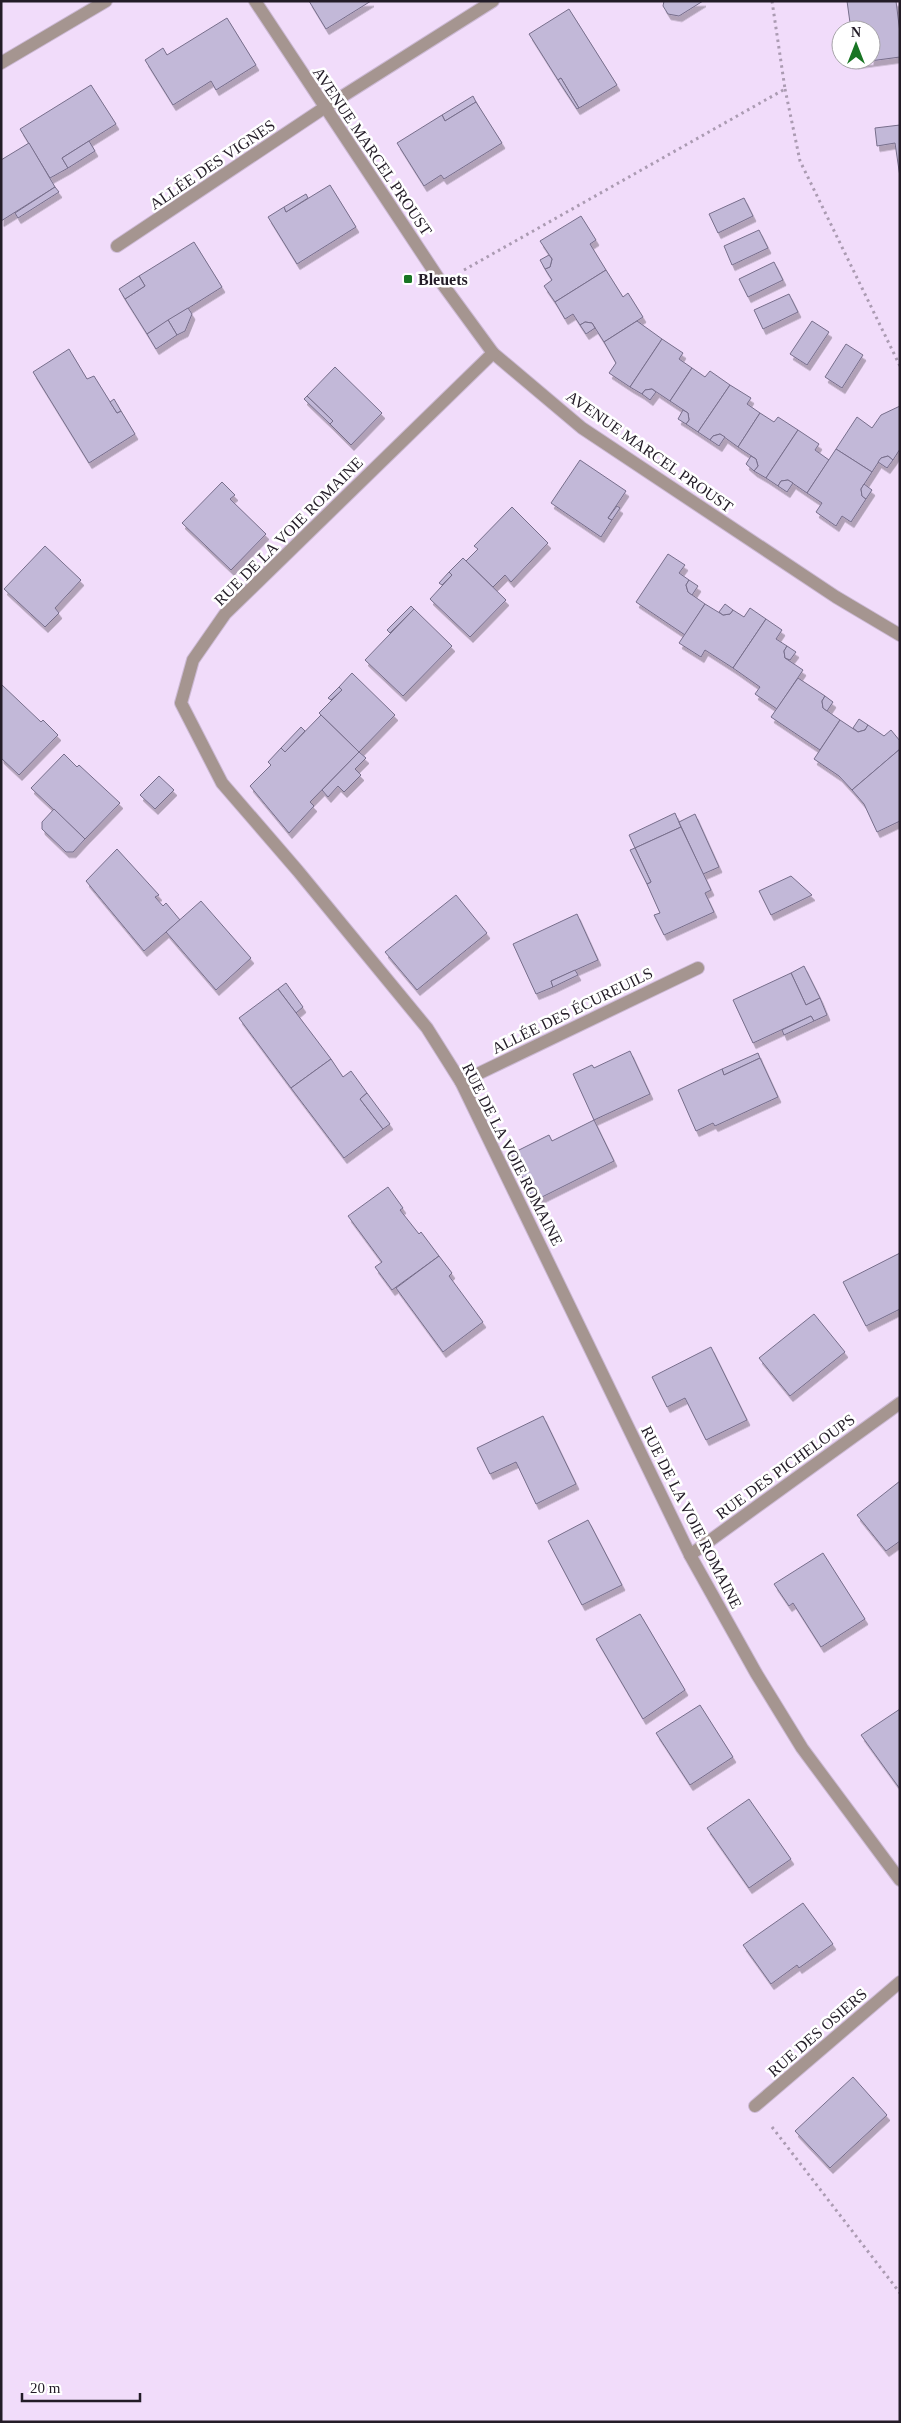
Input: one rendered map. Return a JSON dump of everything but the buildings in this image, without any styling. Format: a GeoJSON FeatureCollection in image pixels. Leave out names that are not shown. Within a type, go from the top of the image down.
{"type":"FeatureCollection","features":[{"type":"Feature","properties":{"kind":"street"},"geometry":{"type":"LineString","coordinates":[[1,63],[90,6],[106,1]]}},
{"type":"Feature","properties":{"kind":"street","name":"AVENUE MARCEL PROUST"},"geometry":{"type":"LineString","coordinates":[[255,1],[324,108],[441,282],[493,353],[582,428],[836,597],[900,636]]}},
{"type":"Feature","properties":{"kind":"street","name":"ALLÉE DES VIGNES"},"geometry":{"type":"LineString","coordinates":[[117,246],[324,108],[493,1]]}},
{"type":"Feature","properties":{"kind":"street","name":"RUE DE LA VOIE ROMAINE"},"geometry":{"type":"LineString","coordinates":[[493,353],[226,614],[193,660],[181,703],[222,783],[298,871],[427,1028],[460,1082],[690,1555],[756,1673],[802,1748],[900,1880]]}},
{"type":"Feature","properties":{"kind":"street","name":"ALLÉE DES ÉCUREUILS"},"geometry":{"type":"LineString","coordinates":[[460,1082],[698,968]]}},
{"type":"Feature","properties":{"kind":"street","name":"RUE DES PICHELOUPS"},"geometry":{"type":"LineString","coordinates":[[690,1555],[900,1403]]}},
{"type":"Feature","properties":{"kind":"street","name":"RUE DES OSIERS"},"geometry":{"type":"LineString","coordinates":[[755,2106],[900,1982]]}},
{"type":"Feature","properties":{"kind":"path"},"geometry":{"type":"LineString","coordinates":[[772,1],[785,89],[800,161],[900,366]]}},
{"type":"Feature","properties":{"kind":"path"},"geometry":{"type":"LineString","coordinates":[[441,282],[785,89]]}},
{"type":"Feature","properties":{"kind":"path"},"geometry":{"type":"LineString","coordinates":[[755,2106],[900,2293]]}},
{"type":"Feature","properties":{"kind":"place","name":"Bleuets"},"geometry":{"type":"Point","coordinates":[408,279]}}]}
